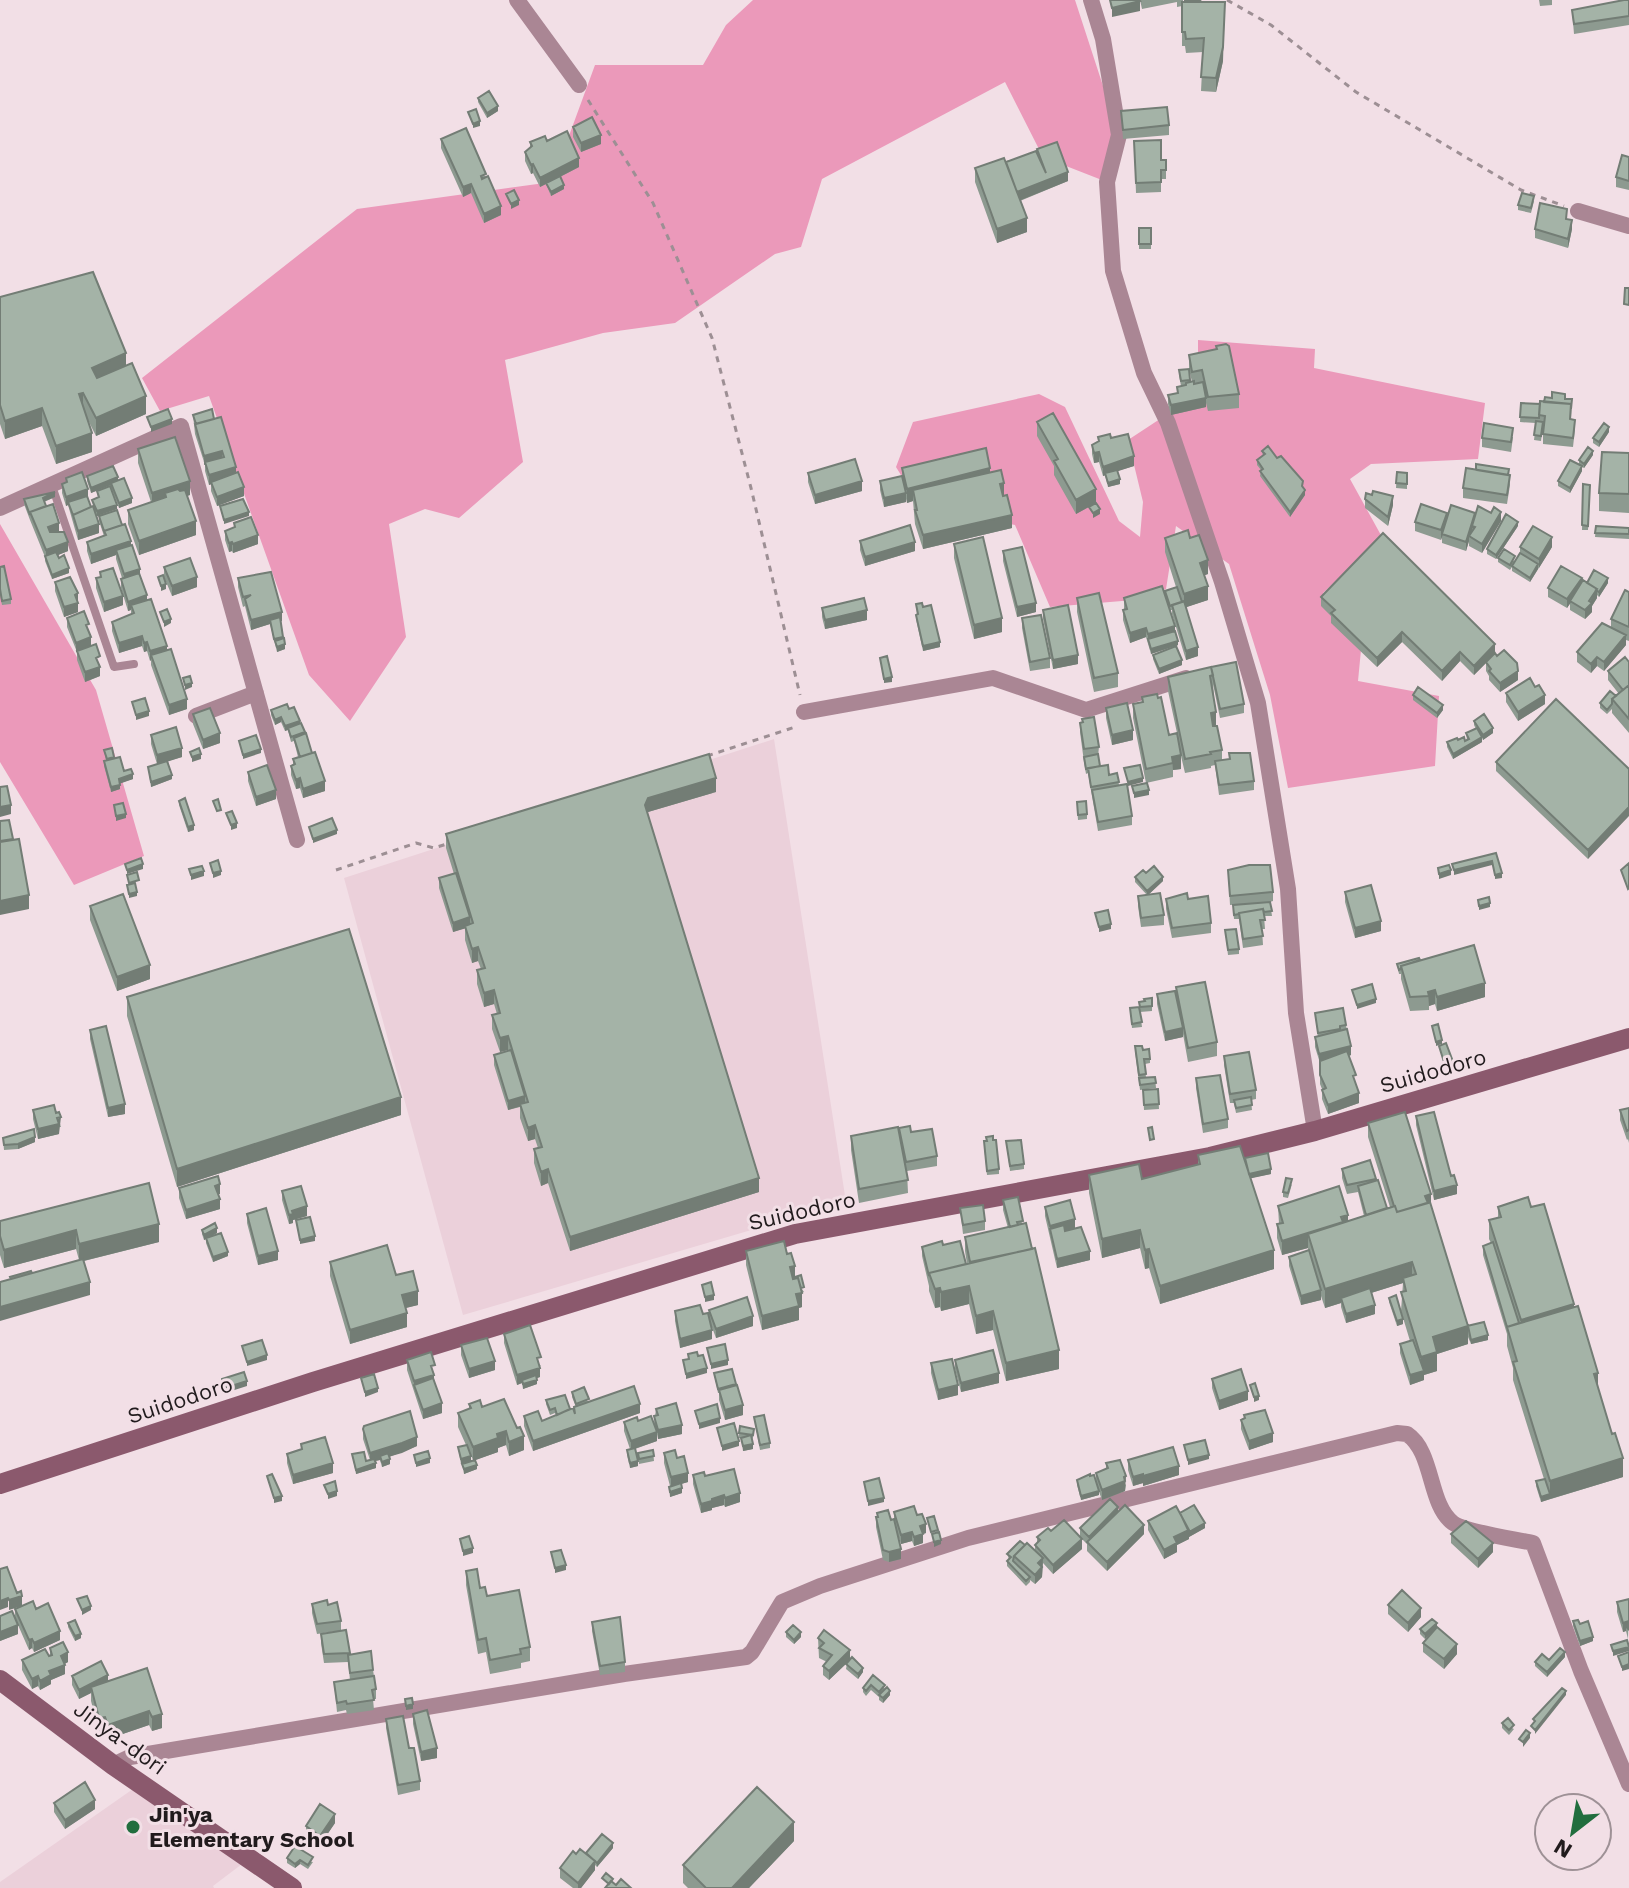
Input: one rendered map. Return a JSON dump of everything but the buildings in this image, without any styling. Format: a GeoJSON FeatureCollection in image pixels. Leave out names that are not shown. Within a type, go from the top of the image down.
{"type":"FeatureCollection","features":[{"type":"Feature","properties":{"kind":"street"},"geometry":{"type":"LineString","coordinates":[[517,0],[579,85]]}},
{"type":"Feature","properties":{"kind":"street"},"geometry":{"type":"LineString","coordinates":[[1091,0],[1103,39],[1119,135],[1107,182],[1113,271],[1144,373],[1168,423],[1237,662],[1258,703],[1288,889],[1296,1013],[1315,1131]]}},
{"type":"Feature","properties":{"kind":"street"},"geometry":{"type":"LineString","coordinates":[[1578,211],[1629,226]]}},
{"type":"Feature","properties":{"kind":"street"},"geometry":{"type":"LineString","coordinates":[[0,508],[181,426],[297,840]]}},
{"type":"Feature","properties":{"kind":"street"},"geometry":{"type":"LineString","coordinates":[[804,712],[993,678],[1086,710],[1201,673]]}},
{"type":"Feature","properties":{"kind":"street"},"geometry":{"type":"LineString","coordinates":[[196,716],[256,693]]}},
{"type":"Feature","properties":{"kind":"street","name":"Suidodoro"},"geometry":{"type":"LineString","coordinates":[[0,1484],[328,1377],[795,1234],[1210,1157],[1315,1131],[1629,1038]]}},
{"type":"Feature","properties":{"kind":"street"},"geometry":{"type":"LineString","coordinates":[[113,1765],[145,1754],[594,1679],[746,1657],[782,1602],[820,1586],[968,1538],[1397,1433],[1407,1434],[1418,1445],[1445,1515],[1455,1525],[1533,1543],[1629,1784]]}},
{"type":"Feature","properties":{"kind":"street","name":"Jinya-dori"},"geometry":{"type":"LineString","coordinates":[[0,1680],[113,1765],[292,1888]]}},
{"type":"Feature","properties":{"kind":"lane"},"geometry":{"type":"LineString","coordinates":[[51,483],[114,667],[134,664]]}},
{"type":"Feature","properties":{"kind":"path"},"geometry":{"type":"LineString","coordinates":[[1227,0],[1271,25],[1356,92],[1521,190],[1578,211]]}},
{"type":"Feature","properties":{"kind":"path"},"geometry":{"type":"LineString","coordinates":[[579,85],[653,203],[712,338],[804,712],[794,728],[706,757]]}},
{"type":"Feature","properties":{"kind":"path"},"geometry":{"type":"LineString","coordinates":[[336,870],[416,843],[434,848],[462,838]]}},
{"type":"Feature","properties":{"kind":"shaded area"},"geometry":{"type":"Polygon","coordinates":[[[753,0],[1075,0],[1119,135],[1107,182],[1043,157],[1005,82],[822,179],[801,247],[775,254],[675,323],[603,333],[505,360],[523,462],[459,518],[425,509],[389,524],[406,637],[350,721],[309,675],[209,396],[160,411],[142,378],[357,209],[552,182],[595,65],[703,65],[726,25],[753,0]]]}},
{"type":"Feature","properties":{"kind":"shaded area"},"geometry":{"type":"Polygon","coordinates":[[[1198,340],[1315,349],[1314,368],[1485,403],[1478,459],[1371,464],[1350,479],[1382,537],[1323,593],[1361,650],[1358,681],[1439,696],[1435,766],[1288,788],[1270,695],[1229,564],[1176,526],[1166,589],[1134,600],[1050,607],[1015,525],[920,506],[896,467],[913,422],[1039,394],[1065,407],[1119,521],[1140,537],[1143,502],[1128,440],[1198,394],[1198,340]]]}},
{"type":"Feature","properties":{"kind":"shaded area"},"geometry":{"type":"Polygon","coordinates":[[[0,524],[96,690],[144,856],[74,885],[0,762],[0,524]]]}},
{"type":"Feature","properties":{"kind":"shaded area"},"geometry":{"type":"Polygon","coordinates":[[[774,739],[846,1202],[463,1315],[344,878],[774,739]]]}},
{"type":"Feature","properties":{"kind":"shaded area","name":"Jin'ya Elementary School"},"geometry":{"type":"Polygon","coordinates":[[[133,1789],[242,1864],[214,1888],[0,1888],[0,1882],[133,1789]]]}},
{"type":"Feature","properties":{"kind":"place","name":"Jin'ya Elementary School"},"geometry":{"type":"Point","coordinates":[133,1827]}}]}
